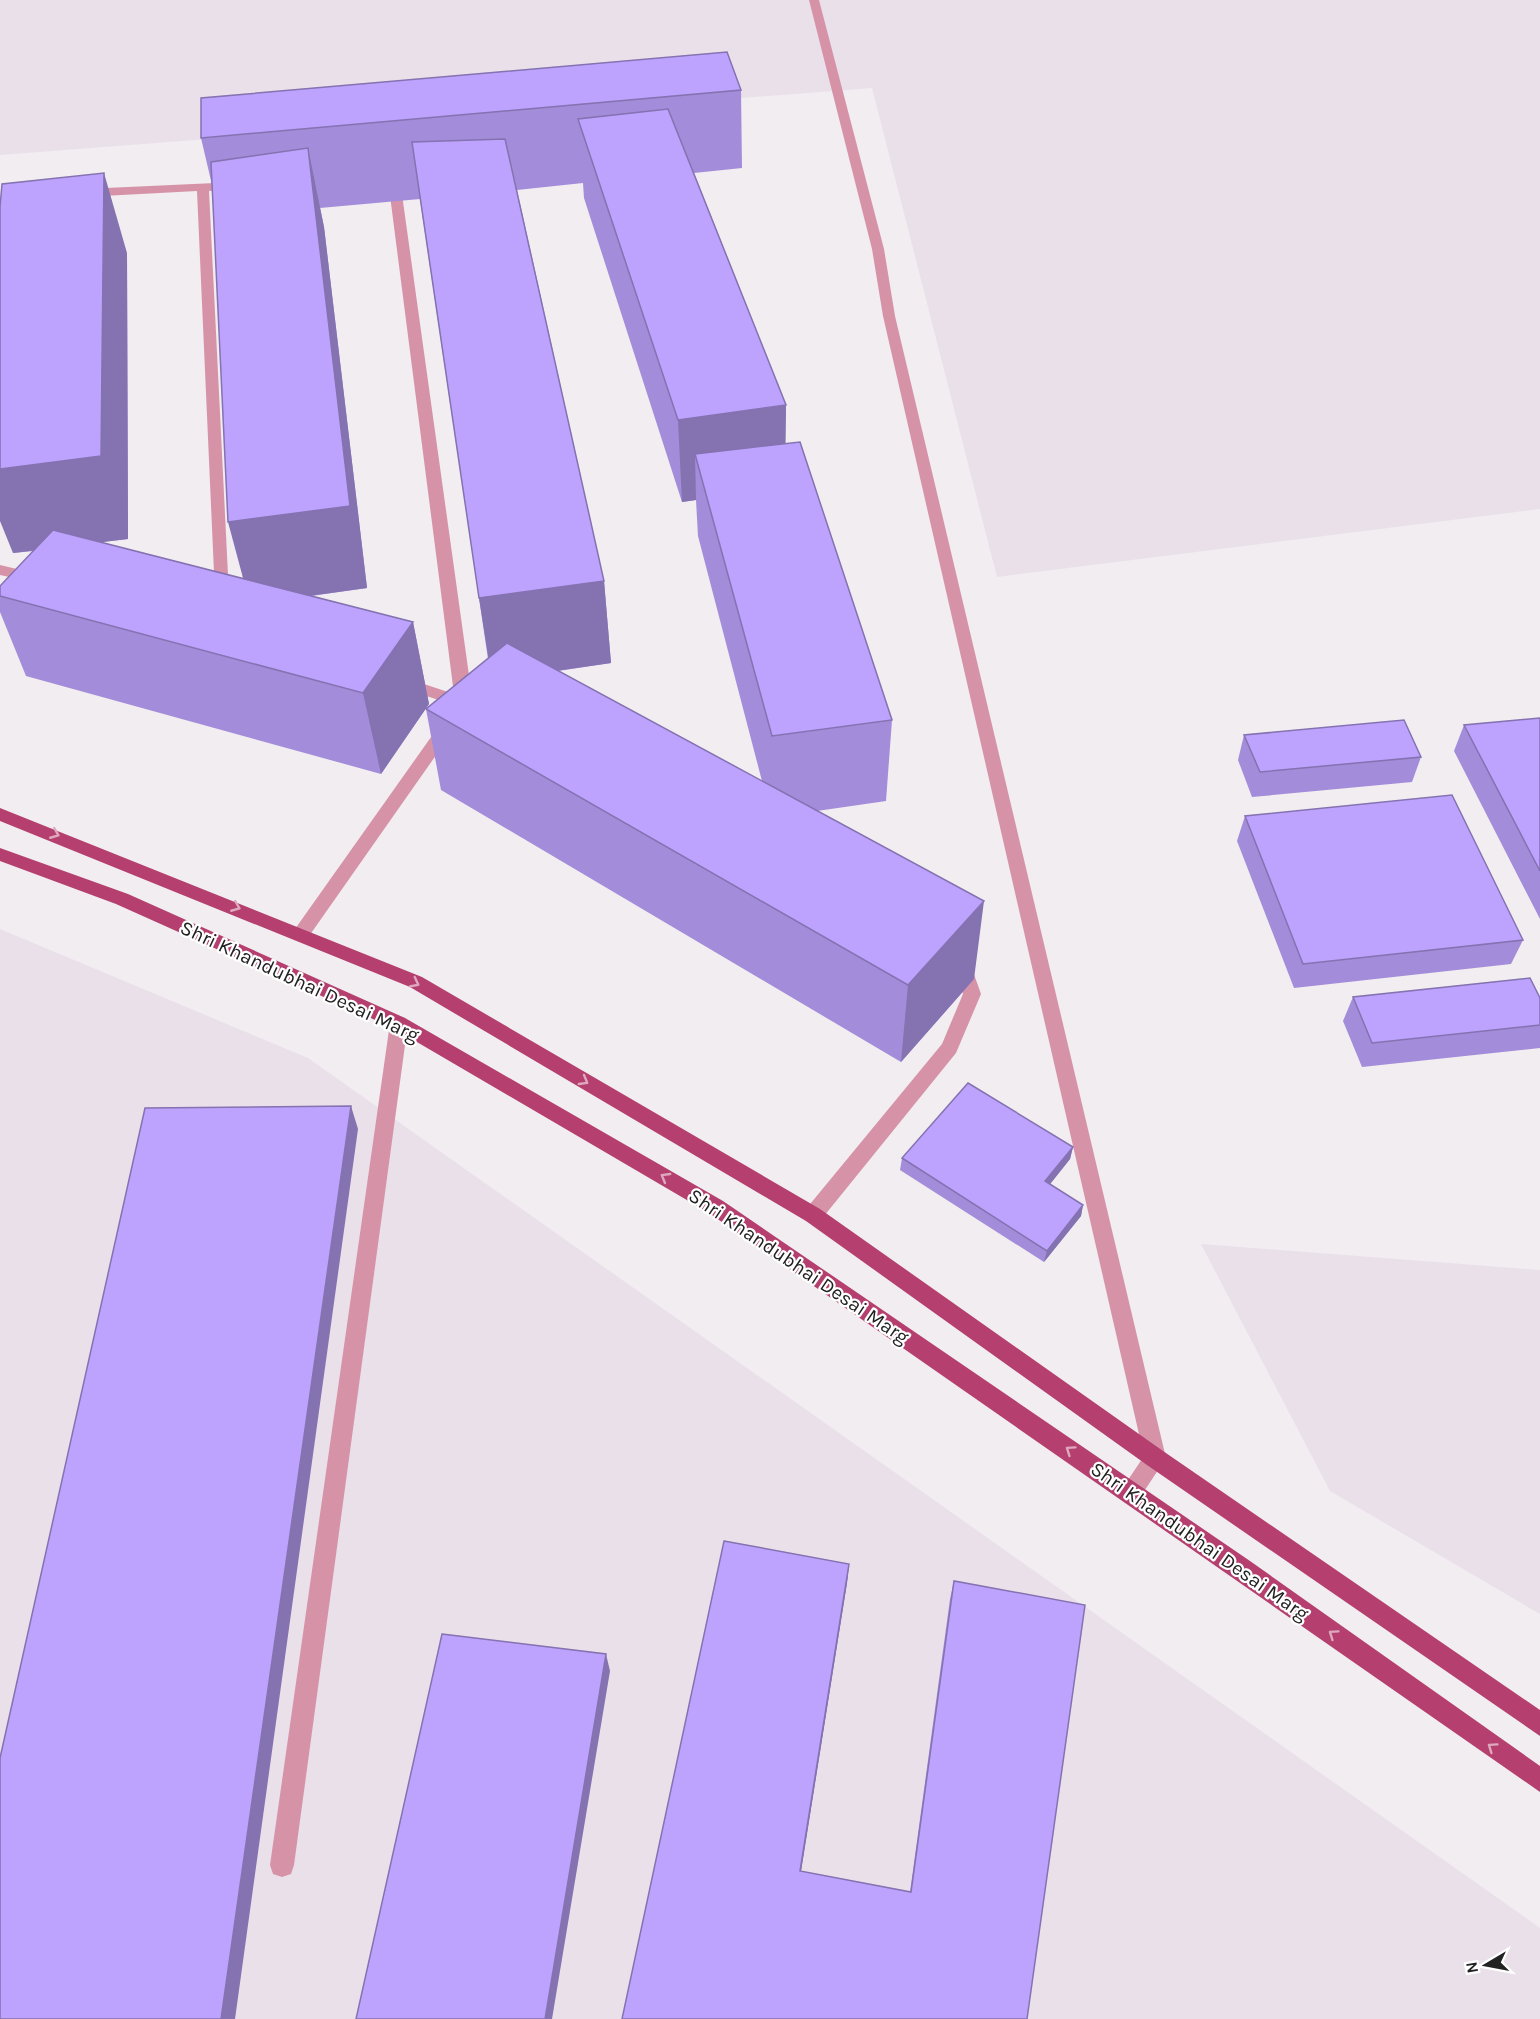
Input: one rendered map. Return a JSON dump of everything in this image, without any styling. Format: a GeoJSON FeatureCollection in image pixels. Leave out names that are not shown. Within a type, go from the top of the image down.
{"type":"FeatureCollection","features":[{"type":"Feature","properties":{"kind":"main road","name":"Shri Khandubhai Desai Marg"},"geometry":{"type":"LineString","coordinates":[[0,814],[416,982],[813,1215],[1155,1458],[1540,1724]]}},
{"type":"Feature","properties":{"kind":"main road","name":"Shri Khandubhai Desai Marg"},"geometry":{"type":"LineString","coordinates":[[0,854],[122,899],[399,1023],[716,1207],[1131,1492],[1540,1780]]}},
{"type":"Feature","properties":{"kind":"street"},"geometry":{"type":"LineString","coordinates":[[814,0],[878,249],[889,316],[1155,1458],[1131,1492]]}},
{"type":"Feature","properties":{"kind":"street"},"geometry":{"type":"LineString","coordinates":[[301,934],[464,703],[394,180]]}},
{"type":"Feature","properties":{"kind":"street"},"geometry":{"type":"LineString","coordinates":[[68,193],[251,186]]}},
{"type":"Feature","properties":{"kind":"street"},"geometry":{"type":"LineString","coordinates":[[203,188],[223,606]]}},
{"type":"Feature","properties":{"kind":"street"},"geometry":{"type":"LineString","coordinates":[[0,570],[56,582]]}},
{"type":"Feature","properties":{"kind":"street"},"geometry":{"type":"LineString","coordinates":[[387,676],[486,712]]}},
{"type":"Feature","properties":{"kind":"street"},"geometry":{"type":"LineString","coordinates":[[813,1215],[950,1048],[972,994],[956,949]]}},
{"type":"Feature","properties":{"kind":"street"},"geometry":{"type":"LineString","coordinates":[[282,1865],[399,1023]]}},
{"type":"Feature","properties":{"kind":"shaded area"},"geometry":{"type":"Polygon","coordinates":[[[0,0],[1540,0],[1540,509],[997,577],[872,88],[0,155],[0,0]]]}},
{"type":"Feature","properties":{"kind":"shaded area"},"geometry":{"type":"Polygon","coordinates":[[[0,929],[308,1058],[1540,1928],[1540,2019],[0,2019],[0,929]]]}},
{"type":"Feature","properties":{"kind":"shaded area"},"geometry":{"type":"Polygon","coordinates":[[[1201,1244],[1540,1270],[1540,1614],[1330,1491],[1201,1244]]]}},
{"type":"Feature","properties":{"kind":"building"},"geometry":{"type":"Polygon","coordinates":[[[727,52],[741,90],[201,138],[201,98],[727,52]]]}},
{"type":"Feature","properties":{"kind":"building"},"geometry":{"type":"Polygon","coordinates":[[[668,109],[786,405],[678,420],[578,119],[668,109]]]}},
{"type":"Feature","properties":{"kind":"building"},"geometry":{"type":"Polygon","coordinates":[[[505,139],[604,581],[479,598],[412,142],[505,139]]]}},
{"type":"Feature","properties":{"kind":"building"},"geometry":{"type":"Polygon","coordinates":[[[308,148],[350,506],[228,522],[211,162],[308,148]]]}},
{"type":"Feature","properties":{"kind":"building"},"geometry":{"type":"Polygon","coordinates":[[[104,173],[101,456],[0,469],[0,207],[2,184],[104,173]]]}},
{"type":"Feature","properties":{"kind":"building"},"geometry":{"type":"Polygon","coordinates":[[[800,442],[892,720],[772,736],[695,454],[800,442]]]}},
{"type":"Feature","properties":{"kind":"building"},"geometry":{"type":"Polygon","coordinates":[[[53,530],[413,622],[363,693],[0,596],[0,586],[53,530]]]}},
{"type":"Feature","properties":{"kind":"building"},"geometry":{"type":"Polygon","coordinates":[[[507,643],[984,901],[908,985],[426,709],[507,643]]]}},
{"type":"Feature","properties":{"kind":"building"},"geometry":{"type":"Polygon","coordinates":[[[1540,718],[1540,871],[1464,725],[1540,718]]]}},
{"type":"Feature","properties":{"kind":"building"},"geometry":{"type":"Polygon","coordinates":[[[1404,720],[1421,757],[1260,772],[1244,735],[1404,720]]]}},
{"type":"Feature","properties":{"kind":"building"},"geometry":{"type":"Polygon","coordinates":[[[1452,795],[1523,940],[1303,964],[1245,816],[1452,795]]]}},
{"type":"Feature","properties":{"kind":"building"},"geometry":{"type":"Polygon","coordinates":[[[1530,978],[1540,998],[1540,1025],[1372,1043],[1353,997],[1530,978]]]}},
{"type":"Feature","properties":{"kind":"building"},"geometry":{"type":"Polygon","coordinates":[[[968,1083],[1073,1147],[1045,1181],[1083,1205],[1047,1251],[902,1158],[968,1083]]]}},
{"type":"Feature","properties":{"kind":"building"},"geometry":{"type":"Polygon","coordinates":[[[351,1106],[221,2019],[0,2019],[0,1758],[145,1108],[351,1106]]]}},
{"type":"Feature","properties":{"kind":"building"},"geometry":{"type":"Polygon","coordinates":[[[724,1541],[849,1564],[800,1871],[911,1892],[954,1581],[1085,1605],[1027,2019],[622,2019],[724,1541]]]}},
{"type":"Feature","properties":{"kind":"building"},"geometry":{"type":"Polygon","coordinates":[[[442,1634],[606,1654],[545,2019],[356,2019],[442,1634]]]}}]}
